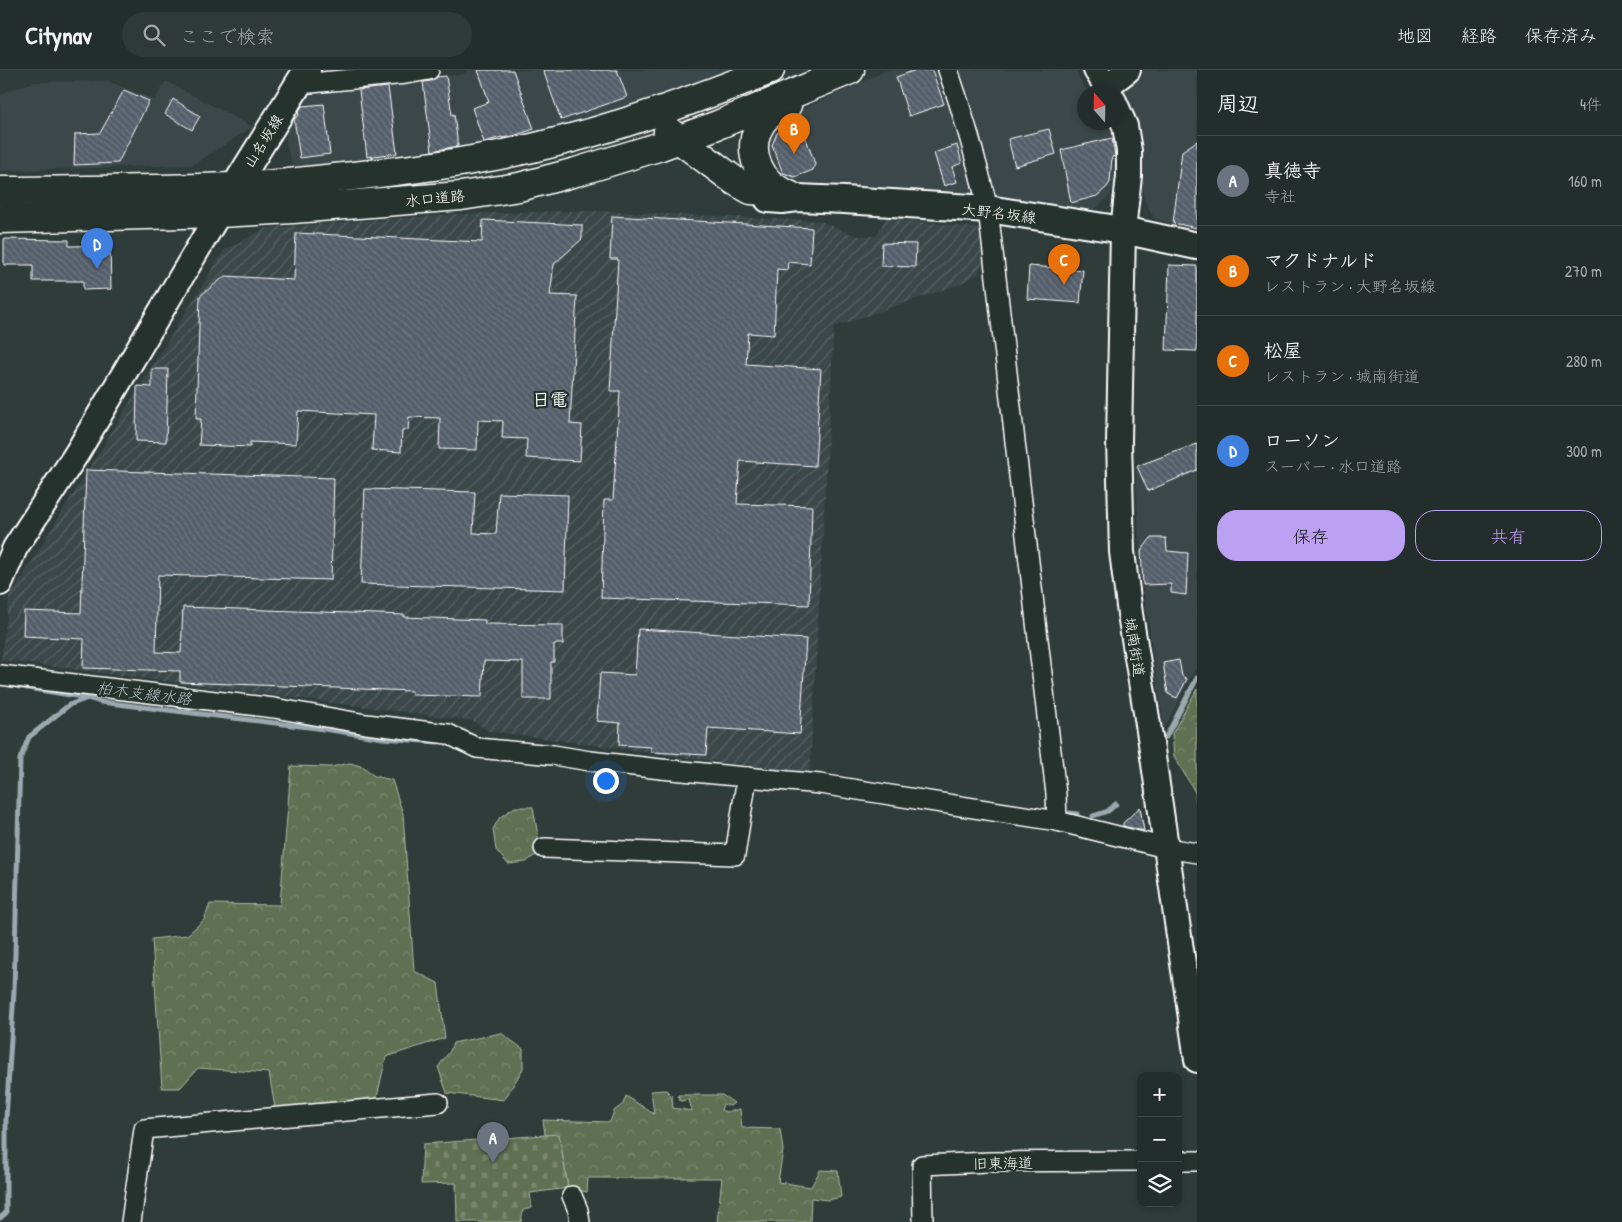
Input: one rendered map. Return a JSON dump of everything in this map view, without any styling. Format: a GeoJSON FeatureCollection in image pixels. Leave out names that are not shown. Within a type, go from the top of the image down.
{"type":"FeatureCollection","features":[{"type":"Feature","properties":{"kind":"highway","name":"水口道路"},"geometry":{"type":"LineString","coordinates":[[0,191],[234,187],[376,174],[472,160],[533,148],[638,119],[770,70]]}},
{"type":"Feature","properties":{"kind":"highway","name":"水口道路"},"geometry":{"type":"LineString","coordinates":[[0,219],[219,213],[321,207],[461,196],[519,187],[671,143],[848,71]]}},
{"type":"Feature","properties":{"kind":"highway"},"geometry":{"type":"LineString","coordinates":[[790,195],[770,184],[761,174],[756,163],[753,148],[756,134],[762,121],[773,112],[848,71]]}},
{"type":"Feature","properties":{"kind":"highway"},"geometry":{"type":"LineString","coordinates":[[472,160],[482,164],[519,160],[583,144],[650,124],[661,126],[671,143],[751,190],[790,195]]}},
{"type":"Feature","properties":{"kind":"main road","name":"山名坂線"},"geometry":{"type":"LineString","coordinates":[[219,213],[304,74]]}},
{"type":"Feature","properties":{"kind":"main road","name":"大野名坂線"},"geometry":{"type":"LineString","coordinates":[[790,195],[988,209],[1123,230],[1197,246]]}},
{"type":"Feature","properties":{"kind":"street"},"geometry":{"type":"LineString","coordinates":[[304,74],[311,82],[406,74],[429,70]]}},
{"type":"Feature","properties":{"kind":"street"},"geometry":{"type":"LineString","coordinates":[[948,70],[966,121],[988,209],[1056,794],[1057,821]]}},
{"type":"Feature","properties":{"kind":"street"},"geometry":{"type":"LineString","coordinates":[[1109,85],[1128,70]]}},
{"type":"Feature","properties":{"kind":"street","name":"城南街道"},"geometry":{"type":"LineString","coordinates":[[1122,120],[1125,126],[1129,151],[1129,176],[1123,230],[1119,441],[1122,552],[1197,1060]]}},
{"type":"Feature","properties":{"kind":"street"},"geometry":{"type":"LineString","coordinates":[[0,583],[15,548],[77,452],[219,213]]}},
{"type":"Feature","properties":{"kind":"street"},"geometry":{"type":"LineString","coordinates":[[0,675],[274,708],[366,724],[448,734],[478,748],[820,784],[1057,821],[1166,848],[1197,853]]}},
{"type":"Feature","properties":{"kind":"street"},"geometry":{"type":"LineString","coordinates":[[544,848],[735,855],[746,777]]}},
{"type":"Feature","properties":{"kind":"street"},"geometry":{"type":"LineString","coordinates":[[131,1222],[144,1129],[438,1103]]}},
{"type":"Feature","properties":{"kind":"street","name":"旧東海道"},"geometry":{"type":"LineString","coordinates":[[923,1222],[922,1165],[988,1162],[1137,1161]]}},
{"type":"Feature","properties":{"kind":"street"},"geometry":{"type":"LineString","coordinates":[[1182,1161],[1197,1161]]}},
{"type":"Feature","properties":{"kind":"street"},"geometry":{"type":"LineString","coordinates":[[572,1196],[578,1210],[580,1222]]}},
{"type":"Feature","properties":{"kind":"shaded area"},"geometry":{"type":"Polygon","coordinates":[[[468,70],[732,70],[591,123],[476,148],[314,166],[292,165],[285,139],[296,102],[307,91],[463,74],[468,70]]]}},
{"type":"Feature","properties":{"kind":"shaded area"},"geometry":{"type":"Polygon","coordinates":[[[887,70],[1075,70],[1083,85],[1077,85],[1077,130],[1109,130],[1120,147],[1114,184],[1110,196],[1097,208],[1087,212],[795,191],[778,182],[763,153],[770,124],[887,70]]]}},
{"type":"Feature","properties":{"kind":"shaded area"},"geometry":{"type":"Polygon","coordinates":[[[1145,70],[1197,70],[1197,231],[1154,219],[1143,197],[1135,143],[1122,96],[1123,83],[1145,70]]]}},
{"type":"Feature","properties":{"kind":"shaded area"},"geometry":{"type":"Polygon","coordinates":[[[108,81],[155,100],[166,81],[253,127],[193,165],[0,171],[0,95],[34,82],[108,81]]]}},
{"type":"Feature","properties":{"kind":"shaded area"},"geometry":{"type":"Polygon","coordinates":[[[605,211],[820,221],[857,236],[876,236],[886,218],[979,228],[983,261],[979,273],[958,285],[834,327],[810,774],[488,731],[473,721],[1,660],[9,598],[224,250],[266,228],[456,214],[605,211]]]}},
{"type":"Feature","properties":{"kind":"shaded area"},"geometry":{"type":"Polygon","coordinates":[[[1197,442],[1197,666],[1164,729],[1141,575],[1135,465],[1197,442]]]}},
{"type":"Feature","properties":{"kind":"green space"},"geometry":{"type":"Polygon","coordinates":[[[1197,689],[1197,807],[1195,792],[1174,756],[1172,734],[1197,689]]]}},
{"type":"Feature","properties":{"kind":"green space"},"geometry":{"type":"Polygon","coordinates":[[[350,763],[364,767],[374,776],[392,780],[403,814],[414,971],[438,983],[445,1038],[386,1057],[375,1106],[275,1108],[269,1073],[198,1068],[180,1088],[162,1088],[152,939],[187,935],[204,920],[210,904],[280,905],[291,766],[331,767],[350,763]]]}},
{"type":"Feature","properties":{"kind":"green space"},"geometry":{"type":"Polygon","coordinates":[[[515,807],[533,807],[538,836],[537,854],[526,862],[508,864],[496,850],[493,829],[500,817],[515,807]]]}},
{"type":"Feature","properties":{"kind":"green space"},"geometry":{"type":"Polygon","coordinates":[[[501,1033],[523,1049],[523,1069],[504,1100],[447,1093],[438,1067],[450,1051],[453,1043],[501,1033]]]}},
{"type":"Feature","properties":{"kind":"green space"},"geometry":{"type":"Polygon","coordinates":[[[666,1090],[672,1096],[673,1108],[692,1111],[689,1100],[680,1101],[678,1095],[722,1095],[734,1103],[730,1106],[723,1104],[721,1110],[726,1112],[740,1109],[742,1128],[780,1129],[783,1150],[778,1182],[811,1187],[820,1170],[838,1171],[841,1197],[828,1200],[811,1198],[810,1222],[717,1222],[722,1178],[588,1178],[587,1192],[568,1188],[559,1135],[545,1135],[543,1120],[610,1122],[614,1111],[623,1104],[626,1096],[654,1114],[651,1091],[666,1090]]]}},
{"type":"Feature","properties":{"kind":"green space"},"geometry":{"type":"Polygon","coordinates":[[[559,1134],[568,1188],[530,1193],[532,1208],[523,1210],[521,1222],[457,1222],[456,1183],[421,1184],[423,1144],[559,1134]]]}},
{"type":"Feature","properties":{"kind":"building"},"geometry":{"type":"Polygon","coordinates":[[[478,70],[513,70],[534,129],[484,142],[472,108],[489,102],[478,70]]]}},
{"type":"Feature","properties":{"kind":"building"},"geometry":{"type":"Polygon","coordinates":[[[543,70],[617,70],[627,97],[561,120],[543,70]]]}},
{"type":"Feature","properties":{"kind":"building"},"geometry":{"type":"Polygon","coordinates":[[[916,70],[932,70],[944,104],[909,116],[896,77],[916,70]]]}},
{"type":"Feature","properties":{"kind":"building"},"geometry":{"type":"Polygon","coordinates":[[[446,76],[458,146],[432,151],[423,82],[446,76]]]}},
{"type":"Feature","properties":{"kind":"building"},"geometry":{"type":"Polygon","coordinates":[[[388,87],[397,153],[367,157],[359,90],[388,87]]]}},
{"type":"Feature","properties":{"kind":"building"},"geometry":{"type":"Polygon","coordinates":[[[124,90],[149,101],[118,163],[74,165],[75,134],[100,133],[124,90]]]}},
{"type":"Feature","properties":{"kind":"building"},"geometry":{"type":"Polygon","coordinates":[[[173,99],[200,116],[192,130],[165,114],[173,99]]]}},
{"type":"Feature","properties":{"kind":"building"},"geometry":{"type":"Polygon","coordinates":[[[324,104],[330,154],[300,158],[294,119],[299,115],[298,112],[302,106],[324,104]]]}},
{"type":"Feature","properties":{"kind":"building"},"geometry":{"type":"Polygon","coordinates":[[[801,124],[815,164],[813,170],[795,177],[783,173],[772,145],[777,133],[801,124]]]}},
{"type":"Feature","properties":{"kind":"building"},"geometry":{"type":"Polygon","coordinates":[[[1049,129],[1056,154],[1015,166],[1008,139],[1049,129]]]}},
{"type":"Feature","properties":{"kind":"building"},"geometry":{"type":"Polygon","coordinates":[[[1112,138],[1115,156],[1112,157],[1110,182],[1107,187],[1097,196],[1071,203],[1061,150],[1112,138]]]}},
{"type":"Feature","properties":{"kind":"building"},"geometry":{"type":"Polygon","coordinates":[[[1197,141],[1197,228],[1173,223],[1182,151],[1197,141]]]}},
{"type":"Feature","properties":{"kind":"building"},"geometry":{"type":"Polygon","coordinates":[[[957,145],[962,163],[952,167],[957,182],[944,186],[934,153],[957,145]]]}},
{"type":"Feature","properties":{"kind":"building"},"geometry":{"type":"Polygon","coordinates":[[[612,216],[812,228],[810,264],[788,262],[787,270],[777,269],[774,335],[748,333],[746,364],[821,369],[815,466],[740,461],[737,504],[812,506],[809,605],[601,598],[604,500],[613,500],[620,391],[610,391],[618,259],[610,259],[612,216]]]}},
{"type":"Feature","properties":{"kind":"building"},"geometry":{"type":"Polygon","coordinates":[[[483,220],[582,225],[582,239],[554,264],[550,295],[577,296],[570,424],[582,425],[580,461],[526,458],[527,439],[502,438],[503,421],[478,420],[477,450],[439,449],[440,418],[409,417],[408,430],[402,430],[401,452],[372,450],[374,415],[298,411],[296,444],[250,442],[250,447],[199,445],[201,419],[196,419],[200,296],[225,276],[294,280],[296,233],[482,242],[483,220]]]}},
{"type":"Feature","properties":{"kind":"building"},"geometry":{"type":"Polygon","coordinates":[[[4,239],[69,240],[69,246],[110,245],[111,289],[83,290],[83,281],[33,281],[33,265],[4,265],[4,239]]]}},
{"type":"Feature","properties":{"kind":"building"},"geometry":{"type":"Polygon","coordinates":[[[882,243],[916,244],[915,267],[881,266],[882,243]]]}},
{"type":"Feature","properties":{"kind":"building"},"geometry":{"type":"Polygon","coordinates":[[[1169,265],[1197,266],[1197,351],[1166,350],[1169,265]]]}},
{"type":"Feature","properties":{"kind":"building"},"geometry":{"type":"Polygon","coordinates":[[[1029,266],[1083,270],[1080,303],[1027,299],[1029,266]]]}},
{"type":"Feature","properties":{"kind":"building"},"geometry":{"type":"Polygon","coordinates":[[[152,369],[168,369],[166,442],[136,441],[137,386],[152,387],[152,369]]]}},
{"type":"Feature","properties":{"kind":"building"},"geometry":{"type":"Polygon","coordinates":[[[1197,444],[1197,470],[1148,491],[1137,466],[1197,444]]]}},
{"type":"Feature","properties":{"kind":"building"},"geometry":{"type":"Polygon","coordinates":[[[86,470],[334,478],[331,580],[158,575],[156,652],[181,653],[183,607],[405,615],[404,617],[485,620],[485,624],[563,625],[563,644],[554,644],[554,662],[551,662],[551,699],[523,699],[523,662],[484,661],[482,697],[412,695],[412,691],[180,682],[180,671],[83,668],[84,639],[23,636],[24,611],[81,613],[86,470]]]}},
{"type":"Feature","properties":{"kind":"building"},"geometry":{"type":"Polygon","coordinates":[[[365,489],[475,492],[473,533],[496,534],[499,493],[568,495],[565,590],[361,584],[365,489]]]}},
{"type":"Feature","properties":{"kind":"building"},"geometry":{"type":"Polygon","coordinates":[[[1151,538],[1166,538],[1167,551],[1188,553],[1186,595],[1171,593],[1171,584],[1143,585],[1141,551],[1151,538]]]}},
{"type":"Feature","properties":{"kind":"building"},"geometry":{"type":"Polygon","coordinates":[[[638,629],[806,639],[800,734],[708,728],[706,755],[651,752],[651,747],[619,745],[620,723],[597,721],[600,673],[635,675],[638,629]]]}},
{"type":"Feature","properties":{"kind":"building"},"geometry":{"type":"Polygon","coordinates":[[[1179,660],[1182,676],[1187,679],[1177,698],[1168,694],[1163,663],[1179,660]]]}},
{"type":"Feature","properties":{"kind":"building"},"geometry":{"type":"Polygon","coordinates":[[[1140,807],[1144,831],[1123,826],[1123,823],[1140,807]]]}},
{"type":"Feature","properties":{"kind":"waterway","name":"柏木支線水路"},"geometry":{"type":"LineString","coordinates":[[1166,737],[1197,678]]}},
{"type":"Feature","properties":{"kind":"waterway","name":"柏木支線水路"},"geometry":{"type":"LineString","coordinates":[[10,685],[88,698],[101,702],[317,728],[383,738],[438,742]]}},
{"type":"Feature","properties":{"kind":"waterway","name":"柏木支線水路"},"geometry":{"type":"LineString","coordinates":[[0,1218],[6,1213],[6,1119],[14,991],[20,759],[29,737],[69,705],[88,698]]}},
{"type":"Feature","properties":{"kind":"waterway"},"geometry":{"type":"LineString","coordinates":[[1093,816],[1108,811],[1116,804]]}},
{"type":"Feature","properties":{"kind":"waterway","name":"柏木支線水路"},"geometry":{"type":"LineString","coordinates":[[1070,813],[1077,814]]}},
{"type":"Feature","properties":{"kind":"place","name":"マクドナルド"},"geometry":{"type":"Point","coordinates":[794,154]}},
{"type":"Feature","properties":{"kind":"place","name":"ローソン"},"geometry":{"type":"Point","coordinates":[97,269]}},
{"type":"Feature","properties":{"kind":"place","name":"松屋"},"geometry":{"type":"Point","coordinates":[1064,285]}},
{"type":"Feature","properties":{"kind":"place","name":"真徳寺"},"geometry":{"type":"Point","coordinates":[493,1163]}},
{"type":"Feature","properties":{"kind":"district","name":"日電"},"geometry":{"type":"Point","coordinates":[550,399]}}]}
